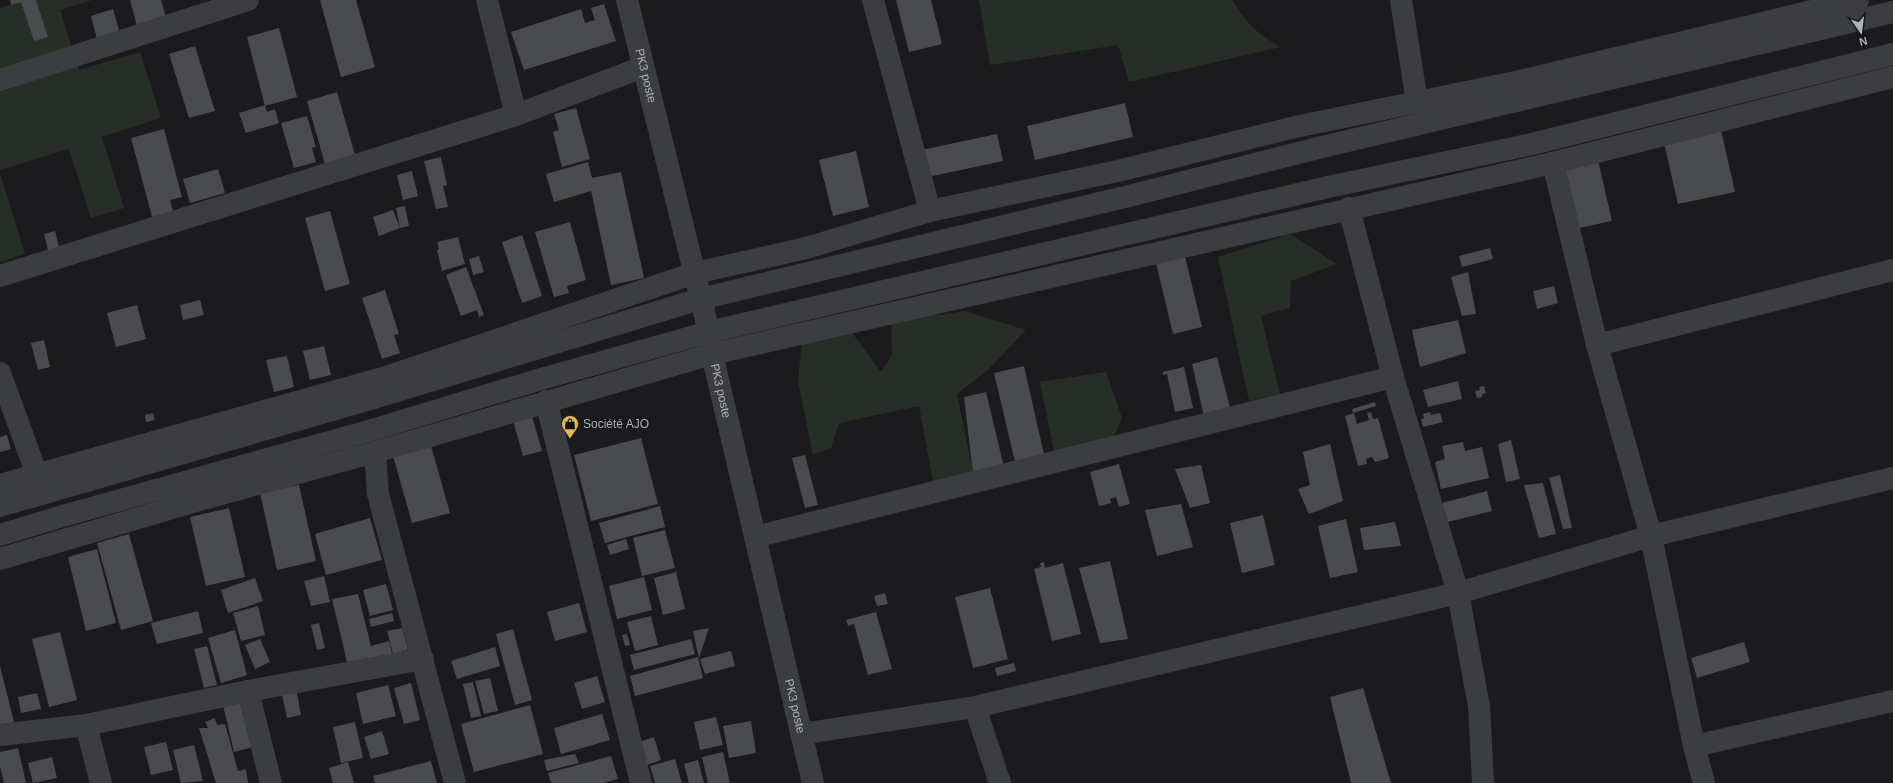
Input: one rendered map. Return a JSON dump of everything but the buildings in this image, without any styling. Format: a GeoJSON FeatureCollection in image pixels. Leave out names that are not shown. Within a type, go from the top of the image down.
{"type":"FeatureCollection","features":[{"type":"Feature","properties":{"kind":"street"},"geometry":{"type":"LineString","coordinates":[[0,80],[248,0]]}},
{"type":"Feature","properties":{"kind":"street"},"geometry":{"type":"LineString","coordinates":[[487,0],[516,115]]}},
{"type":"Feature","properties":{"kind":"street","name":"PK3 poste"},"geometry":{"type":"LineString","coordinates":[[626,0],[695,273],[754,537],[813,783]]}},
{"type":"Feature","properties":{"kind":"street"},"geometry":{"type":"LineString","coordinates":[[872,0],[930,211]]}},
{"type":"Feature","properties":{"kind":"street"},"geometry":{"type":"LineString","coordinates":[[1401,0],[1417,102]]}},
{"type":"Feature","properties":{"kind":"street"},"geometry":{"type":"LineString","coordinates":[[0,485],[386,377],[695,273],[806,248],[930,211],[1122,170],[1295,128],[1520,81],[1805,7],[1858,0]]}},
{"type":"Feature","properties":{"kind":"street"},"geometry":{"type":"LineString","coordinates":[[0,506],[374,398],[700,298],[1126,197],[1318,148],[1893,12]]}},
{"type":"Feature","properties":{"kind":"street"},"geometry":{"type":"LineString","coordinates":[[0,535],[66,515],[372,430],[541,379],[709,332],[1328,187],[1532,144],[1893,54]]}},
{"type":"Feature","properties":{"kind":"street"},"geometry":{"type":"LineString","coordinates":[[0,276],[516,115],[643,67]]}},
{"type":"Feature","properties":{"kind":"street"},"geometry":{"type":"LineString","coordinates":[[0,559],[203,499],[375,452],[546,401],[712,354],[1349,208],[1553,163],[1893,77]]}},
{"type":"Feature","properties":{"kind":"street"},"geometry":{"type":"LineString","coordinates":[[1553,163],[1597,345],[1651,536],[1694,746],[1704,783]]}},
{"type":"Feature","properties":{"kind":"street"},"geometry":{"type":"LineString","coordinates":[[1349,208],[1393,377],[1458,593],[1478,706],[1483,783]]}},
{"type":"Feature","properties":{"kind":"street"},"geometry":{"type":"LineString","coordinates":[[1597,345],[1893,270]]}},
{"type":"Feature","properties":{"kind":"street"},"geometry":{"type":"LineString","coordinates":[[0,374],[37,475]]}},
{"type":"Feature","properties":{"kind":"street"},"geometry":{"type":"LineString","coordinates":[[754,537],[1393,377]]}},
{"type":"Feature","properties":{"kind":"street"},"geometry":{"type":"LineString","coordinates":[[546,401],[641,783]]}},
{"type":"Feature","properties":{"kind":"street"},"geometry":{"type":"LineString","coordinates":[[375,452],[378,494],[455,783]]}},
{"type":"Feature","properties":{"kind":"street"},"geometry":{"type":"LineString","coordinates":[[801,734],[975,707],[1458,593],[1651,536],[1893,478]]}},
{"type":"Feature","properties":{"kind":"street"},"geometry":{"type":"LineString","coordinates":[[0,735],[86,725],[248,691],[423,659]]}},
{"type":"Feature","properties":{"kind":"street"},"geometry":{"type":"LineString","coordinates":[[248,691],[271,783]]}},
{"type":"Feature","properties":{"kind":"street"},"geometry":{"type":"LineString","coordinates":[[1694,746],[1893,701]]}},
{"type":"Feature","properties":{"kind":"street"},"geometry":{"type":"LineString","coordinates":[[975,707],[1000,783]]}},
{"type":"Feature","properties":{"kind":"street"},"geometry":{"type":"LineString","coordinates":[[86,725],[101,783]]}},
{"type":"Feature","properties":{"kind":"shaded area"},"geometry":{"type":"Polygon","coordinates":[[[27,0],[92,0],[60,10],[79,70],[140,52],[161,118],[102,137],[124,208],[91,218],[69,149],[0,170],[0,8],[27,0]]]}},
{"type":"Feature","properties":{"kind":"shaded area"},"geometry":{"type":"Polygon","coordinates":[[[979,0],[1232,0],[1247,22],[1265,37],[1281,47],[1129,82],[1118,45],[990,65],[979,0]]]}},
{"type":"Feature","properties":{"kind":"shaded area"},"geometry":{"type":"Polygon","coordinates":[[[0,173],[25,254],[0,262],[0,173]]]}},
{"type":"Feature","properties":{"kind":"shaded area"},"geometry":{"type":"Polygon","coordinates":[[[1290,234],[1337,264],[1291,281],[1290,308],[1261,316],[1280,394],[1249,401],[1218,257],[1290,234]]]}},
{"type":"Feature","properties":{"kind":"shaded area"},"geometry":{"type":"Polygon","coordinates":[[[965,311],[1026,330],[989,369],[957,394],[974,478],[934,487],[919,406],[839,423],[831,448],[813,455],[798,380],[802,340],[850,330],[881,372],[892,355],[891,319],[919,313],[941,315],[965,311]]]}},
{"type":"Feature","properties":{"kind":"shaded area"},"geometry":{"type":"Polygon","coordinates":[[[1106,372],[1122,418],[1110,446],[1055,456],[1040,382],[1106,372]]]}},
{"type":"Feature","properties":{"kind":"place","name":"Société AJO"},"geometry":{"type":"Point","coordinates":[570,439]}}]}
